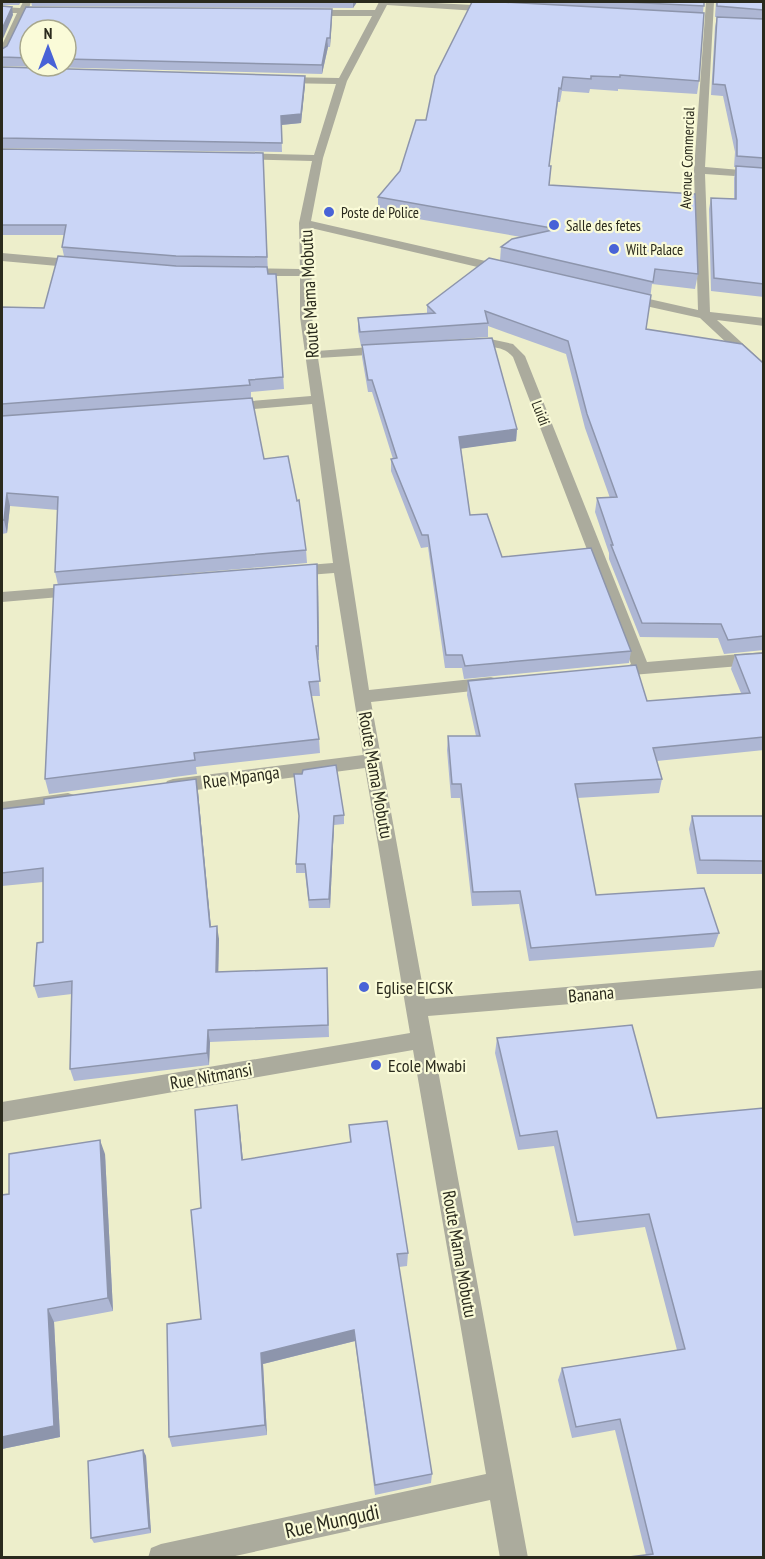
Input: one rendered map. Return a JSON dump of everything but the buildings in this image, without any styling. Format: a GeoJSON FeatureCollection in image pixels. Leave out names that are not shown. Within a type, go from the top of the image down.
{"type":"FeatureCollection","features":[{"type":"Feature","properties":{"kind":"street"},"geometry":{"type":"LineString","coordinates":[[384,2],[500,9]]}},
{"type":"Feature","properties":{"kind":"street","name":"Route Mama Mobutu"},"geometry":{"type":"LineString","coordinates":[[384,2],[342,81],[318,158],[305,223],[306,317],[361,696],[514,1557]]}},
{"type":"Feature","properties":{"kind":"street","name":"Avenue Commercial"},"geometry":{"type":"LineString","coordinates":[[704,315],[699,170],[710,2]]}},
{"type":"Feature","properties":{"kind":"street"},"geometry":{"type":"LineString","coordinates":[[2,10],[25,6],[58,11]]}},
{"type":"Feature","properties":{"kind":"street"},"geometry":{"type":"LineString","coordinates":[[2,54],[25,6]]}},
{"type":"Feature","properties":{"kind":"street"},"geometry":{"type":"LineString","coordinates":[[296,13],[378,13]]}},
{"type":"Feature","properties":{"kind":"street"},"geometry":{"type":"LineString","coordinates":[[271,79],[342,81]]}},
{"type":"Feature","properties":{"kind":"street"},"geometry":{"type":"LineString","coordinates":[[226,156],[318,158]]}},
{"type":"Feature","properties":{"kind":"street"},"geometry":{"type":"LineString","coordinates":[[699,170],[764,175]]}},
{"type":"Feature","properties":{"kind":"street"},"geometry":{"type":"LineString","coordinates":[[305,223],[510,270]]}},
{"type":"Feature","properties":{"kind":"street"},"geometry":{"type":"LineString","coordinates":[[2,256],[96,266]]}},
{"type":"Feature","properties":{"kind":"street"},"geometry":{"type":"LineString","coordinates":[[236,272],[307,273]]}},
{"type":"Feature","properties":{"kind":"street"},"geometry":{"type":"LineString","coordinates":[[613,294],[704,315],[764,322]]}},
{"type":"Feature","properties":{"kind":"street"},"geometry":{"type":"LineString","coordinates":[[704,315],[764,370]]}},
{"type":"Feature","properties":{"kind":"street","name":"Luidi"},"geometry":{"type":"LineString","coordinates":[[450,345],[498,343],[513,347],[519,356],[641,668]]}},
{"type":"Feature","properties":{"kind":"street"},"geometry":{"type":"LineString","coordinates":[[311,355],[403,348]]}},
{"type":"Feature","properties":{"kind":"street"},"geometry":{"type":"LineString","coordinates":[[212,408],[317,400]]}},
{"type":"Feature","properties":{"kind":"street"},"geometry":{"type":"LineString","coordinates":[[283,572],[341,567]]}},
{"type":"Feature","properties":{"kind":"street"},"geometry":{"type":"LineString","coordinates":[[2,597],[95,589]]}},
{"type":"Feature","properties":{"kind":"street"},"geometry":{"type":"LineString","coordinates":[[618,671],[764,658]]}},
{"type":"Feature","properties":{"kind":"street"},"geometry":{"type":"LineString","coordinates":[[361,696],[513,681]]}},
{"type":"Feature","properties":{"kind":"street","name":"Rue Mpanga"},"geometry":{"type":"LineString","coordinates":[[153,789],[374,760]]}},
{"type":"Feature","properties":{"kind":"street"},"geometry":{"type":"LineString","coordinates":[[2,809],[83,798]]}},
{"type":"Feature","properties":{"kind":"street","name":"Banana"},"geometry":{"type":"LineString","coordinates":[[417,1008],[764,980]]}},
{"type":"Feature","properties":{"kind":"street","name":"Rue Nitmansi"},"geometry":{"type":"LineString","coordinates":[[2,1112],[421,1040]]}},
{"type":"Feature","properties":{"kind":"street","name":"Rue Mungudi"},"geometry":{"type":"LineString","coordinates":[[161,1557],[502,1484]]}},
{"type":"Feature","properties":{"kind":"place","name":"Poste de Police"},"geometry":{"type":"Point","coordinates":[329,212]}},
{"type":"Feature","properties":{"kind":"place","name":"Salle des fetes"},"geometry":{"type":"Point","coordinates":[554,225]}},
{"type":"Feature","properties":{"kind":"place","name":"Wilt Palace"},"geometry":{"type":"Point","coordinates":[614,249]}},
{"type":"Feature","properties":{"kind":"place","name":"Eglise EICSK"},"geometry":{"type":"Point","coordinates":[364,987]}},
{"type":"Feature","properties":{"kind":"place","name":"Ecole Mwabi"},"geometry":{"type":"Point","coordinates":[376,1065]}}]}
